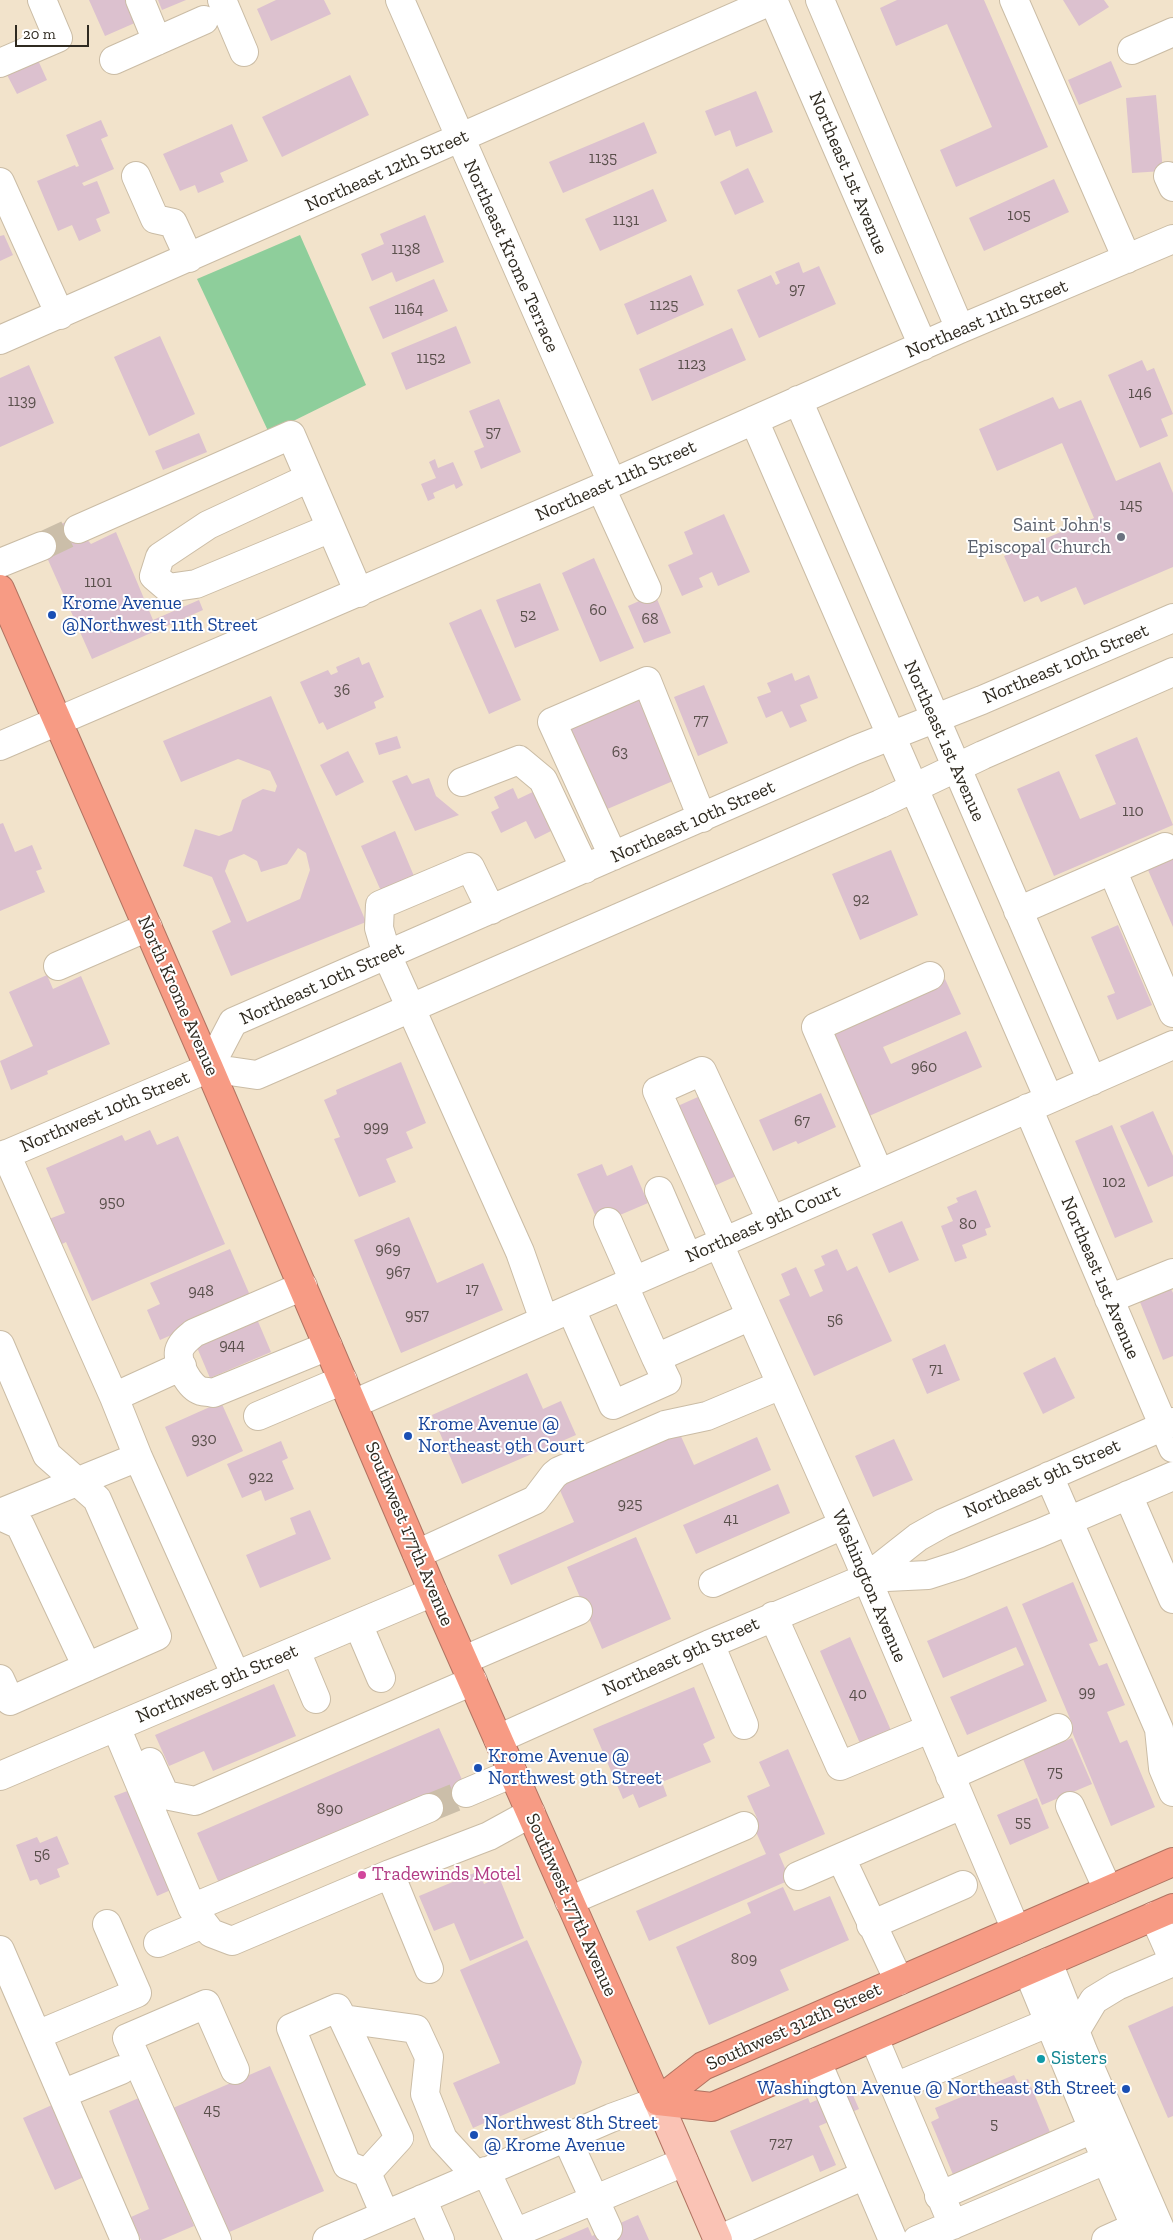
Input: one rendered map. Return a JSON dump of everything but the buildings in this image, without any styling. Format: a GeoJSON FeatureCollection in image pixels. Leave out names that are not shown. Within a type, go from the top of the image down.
{"type":"FeatureCollection","features":[{"type":"Feature","properties":{"kind":"highway","name":"North Krome Avenue"},"geometry":{"type":"LineString","coordinates":[[0,589],[348,1392]]}},
{"type":"Feature","properties":{"kind":"highway","name":"Southwest 177th Avenue"},"geometry":{"type":"LineString","coordinates":[[348,1392],[468,1671],[658,2101]]}},
{"type":"Feature","properties":{"kind":"highway","name":"Southwest 312th Street"},"geometry":{"type":"LineString","coordinates":[[658,2101],[703,2066],[1173,1862]]}},
{"type":"Feature","properties":{"kind":"highway"},"geometry":{"type":"LineString","coordinates":[[658,2101],[712,2107],[1164,1912]]}},
{"type":"Feature","properties":{"kind":"main road","name":"Southwest 177th Avenue"},"geometry":{"type":"LineString","coordinates":[[658,2101],[718,2240]]}},
{"type":"Feature","properties":{"kind":"street"},"geometry":{"type":"LineString","coordinates":[[0,63],[58,38],[42,0]]}},
{"type":"Feature","properties":{"kind":"street"},"geometry":{"type":"LineString","coordinates":[[140,0],[157,41]]}},
{"type":"Feature","properties":{"kind":"street","name":"Northeast Krome Terrace"},"geometry":{"type":"LineString","coordinates":[[400,0],[606,486],[647,589]]}},
{"type":"Feature","properties":{"kind":"street","name":"Northeast 12th Street"},"geometry":{"type":"LineString","coordinates":[[0,340],[773,0]]}},
{"type":"Feature","properties":{"kind":"street","name":"Northeast 1st Avenue"},"geometry":{"type":"LineString","coordinates":[[773,0],[923,346]]}},
{"type":"Feature","properties":{"kind":"street"},"geometry":{"type":"LineString","coordinates":[[820,0],[960,330]]}},
{"type":"Feature","properties":{"kind":"street"},"geometry":{"type":"LineString","coordinates":[[1014,0],[1127,259]]}},
{"type":"Feature","properties":{"kind":"street"},"geometry":{"type":"LineString","coordinates":[[114,60],[157,41],[223,7],[244,52]]}},
{"type":"Feature","properties":{"kind":"street"},"geometry":{"type":"LineString","coordinates":[[1132,50],[1173,32]]}},
{"type":"Feature","properties":{"kind":"street"},"geometry":{"type":"LineString","coordinates":[[136,176],[155,218],[173,223],[189,258]]}},
{"type":"Feature","properties":{"kind":"street"},"geometry":{"type":"LineString","coordinates":[[0,182],[60,315]]}},
{"type":"Feature","properties":{"kind":"street","name":"Northeast 11th Street"},"geometry":{"type":"LineString","coordinates":[[0,746],[606,486],[960,330],[1172,241]]}},
{"type":"Feature","properties":{"kind":"street","name":"Northeast 1st Avenue"},"geometry":{"type":"LineString","coordinates":[[798,400],[934,720],[1092,1081]]}},
{"type":"Feature","properties":{"kind":"street","name":"Northeast 1st Avenue"},"geometry":{"type":"LineString","coordinates":[[754,420],[913,788],[1038,1104],[1109,1300],[1170,1432]]}},
{"type":"Feature","properties":{"kind":"street"},"geometry":{"type":"LineString","coordinates":[[78,529],[291,435],[359,593]]}},
{"type":"Feature","properties":{"kind":"street"},"geometry":{"type":"LineString","coordinates":[[309,478],[208,525],[160,557],[154,576],[168,588],[196,584],[331,528]]}},
{"type":"Feature","properties":{"kind":"street"},"geometry":{"type":"LineString","coordinates":[[0,563],[42,546]]}},
{"type":"Feature","properties":{"kind":"street","name":"Northeast 10th Street"},"geometry":{"type":"LineString","coordinates":[[209,1068],[233,1022],[890,736],[934,720],[1173,618]]}},
{"type":"Feature","properties":{"kind":"street"},"geometry":{"type":"LineString","coordinates":[[209,1068],[256,1075],[871,808],[956,768],[1173,672]]}},
{"type":"Feature","properties":{"kind":"street"},"geometry":{"type":"LineString","coordinates":[[613,856],[552,722],[647,681],[702,818]]}},
{"type":"Feature","properties":{"kind":"street"},"geometry":{"type":"LineString","coordinates":[[462,782],[519,760],[543,780],[585,869]]}},
{"type":"Feature","properties":{"kind":"street"},"geometry":{"type":"LineString","coordinates":[[1018,911],[1165,847]]}},
{"type":"Feature","properties":{"kind":"street"},"geometry":{"type":"LineString","coordinates":[[491,910],[470,867],[380,905],[379,928],[387,955],[409,1008],[520,1252],[544,1320]]}},
{"type":"Feature","properties":{"kind":"street"},"geometry":{"type":"LineString","coordinates":[[1116,879],[1173,1012]]}},
{"type":"Feature","properties":{"kind":"street"},"geometry":{"type":"LineString","coordinates":[[58,966],[148,927]]}},
{"type":"Feature","properties":{"kind":"street"},"geometry":{"type":"LineString","coordinates":[[879,1173],[816,1027],[930,976]]}},
{"type":"Feature","properties":{"kind":"street","name":"Northeast 9th Court"},"geometry":{"type":"LineString","coordinates":[[258,1416],[348,1392],[544,1320],[1173,1045]]}},
{"type":"Feature","properties":{"kind":"street","name":"Northwest 10th Street"},"geometry":{"type":"LineString","coordinates":[[3,1156],[209,1068]]}},
{"type":"Feature","properties":{"kind":"street","name":"Washington Avenue"},"geometry":{"type":"LineString","coordinates":[[772,1220],[702,1071],[657,1090],[722,1242],[751,1316],[866,1578],[1016,1930]]}},
{"type":"Feature","properties":{"kind":"street"},"geometry":{"type":"LineString","coordinates":[[3,1156],[114,1397],[138,1458],[236,1676]]}},
{"type":"Feature","properties":{"kind":"street"},"geometry":{"type":"LineString","coordinates":[[658,1191],[688,1258]]}},
{"type":"Feature","properties":{"kind":"street"},"geometry":{"type":"LineString","coordinates":[[571,1309],[613,1405],[667,1381],[656,1358],[608,1222]]}},
{"type":"Feature","properties":{"kind":"street"},"geometry":{"type":"LineString","coordinates":[[1109,1300],[1173,1273]]}},
{"type":"Feature","properties":{"kind":"street"},"geometry":{"type":"LineString","coordinates":[[303,1286],[194,1332],[182,1344],[179,1352],[182,1366],[190,1384],[200,1391],[213,1393],[328,1346]]}},
{"type":"Feature","properties":{"kind":"street"},"geometry":{"type":"LineString","coordinates":[[656,1358],[751,1316]]}},
{"type":"Feature","properties":{"kind":"street"},"geometry":{"type":"LineString","coordinates":[[0,1345],[47,1455],[97,1499],[157,1636],[10,1701],[0,1680]]}},
{"type":"Feature","properties":{"kind":"street"},"geometry":{"type":"LineString","coordinates":[[114,1397],[182,1366]]}},
{"type":"Feature","properties":{"kind":"street"},"geometry":{"type":"LineString","coordinates":[[417,1554],[535,1500],[559,1472],[665,1425],[707,1416],[781,1385]]}},
{"type":"Feature","properties":{"kind":"street","name":"Northeast 9th Street"},"geometry":{"type":"LineString","coordinates":[[498,1739],[774,1616],[866,1578],[918,1537],[942,1523],[1049,1476],[1170,1432]]}},
{"type":"Feature","properties":{"kind":"street"},"geometry":{"type":"LineString","coordinates":[[0,1515],[138,1458]]}},
{"type":"Feature","properties":{"kind":"street"},"geometry":{"type":"LineString","coordinates":[[1049,1476],[1159,1729],[1163,1768],[1173,1792]]}},
{"type":"Feature","properties":{"kind":"street","name":"Northeast 9th Street"},"geometry":{"type":"LineString","coordinates":[[866,1578],[928,1575],[994,1552],[1172,1478]]}},
{"type":"Feature","properties":{"kind":"street"},"geometry":{"type":"LineString","coordinates":[[1128,1495],[1173,1599]]}},
{"type":"Feature","properties":{"kind":"street"},"geometry":{"type":"LineString","coordinates":[[0,1515],[20,1525],[87,1667]]}},
{"type":"Feature","properties":{"kind":"street"},"geometry":{"type":"LineString","coordinates":[[713,1583],[843,1525]]}},
{"type":"Feature","properties":{"kind":"street","name":"Northwest 9th Street"},"geometry":{"type":"LineString","coordinates":[[0,1776],[434,1592]]}},
{"type":"Feature","properties":{"kind":"street"},"geometry":{"type":"LineString","coordinates":[[123,1724],[166,1795],[194,1801],[468,1671],[578,1611]]}},
{"type":"Feature","properties":{"kind":"street"},"geometry":{"type":"LineString","coordinates":[[774,1616],[840,1766],[929,1729]]}},
{"type":"Feature","properties":{"kind":"street"},"geometry":{"type":"LineString","coordinates":[[358,1624],[381,1678]]}},
{"type":"Feature","properties":{"kind":"street"},"geometry":{"type":"LineString","coordinates":[[710,1644],[744,1725]]}},
{"type":"Feature","properties":{"kind":"street"},"geometry":{"type":"LineString","coordinates":[[296,1651],[316,1699]]}},
{"type":"Feature","properties":{"kind":"street"},"geometry":{"type":"LineString","coordinates":[[123,1724],[198,1916],[211,1933],[232,1941],[390,1874],[489,1836],[531,1813]]}},
{"type":"Feature","properties":{"kind":"street"},"geometry":{"type":"LineString","coordinates":[[950,1776],[1058,1728]]}},
{"type":"Feature","properties":{"kind":"street"},"geometry":{"type":"LineString","coordinates":[[466,1793],[513,1773]]}},
{"type":"Feature","properties":{"kind":"street"},"geometry":{"type":"LineString","coordinates":[[798,1876],[962,1805]]}},
{"type":"Feature","properties":{"kind":"street"},"geometry":{"type":"LineString","coordinates":[[1070,1806],[1108,1890]]}},
{"type":"Feature","properties":{"kind":"street"},"geometry":{"type":"LineString","coordinates":[[158,1943],[198,1916],[429,1808]]}},
{"type":"Feature","properties":{"kind":"street"},"geometry":{"type":"LineString","coordinates":[[569,1901],[744,1826]]}},
{"type":"Feature","properties":{"kind":"street"},"geometry":{"type":"LineString","coordinates":[[841,1858],[898,1981]]}},
{"type":"Feature","properties":{"kind":"street"},"geometry":{"type":"LineString","coordinates":[[390,1874],[429,1969]]}},
{"type":"Feature","properties":{"kind":"street"},"geometry":{"type":"LineString","coordinates":[[871,1925],[963,1885]]}},
{"type":"Feature","properties":{"kind":"street"},"geometry":{"type":"LineString","coordinates":[[1076,2030],[1094,2000],[1117,1986],[1173,1961],[1164,1912]]}},
{"type":"Feature","properties":{"kind":"street"},"geometry":{"type":"LineString","coordinates":[[37,2035],[136,1993],[107,1924]]}},
{"type":"Feature","properties":{"kind":"street"},"geometry":{"type":"LineString","coordinates":[[0,1950],[125,2240]]}},
{"type":"Feature","properties":{"kind":"street"},"geometry":{"type":"LineString","coordinates":[[1038,1966],[1050,2022],[1093,2129],[1116,2156],[1165,2240]]}},
{"type":"Feature","properties":{"kind":"street"},"geometry":{"type":"LineString","coordinates":[[1038,1966],[1076,2030],[1138,2233],[1106,2240]]}},
{"type":"Feature","properties":{"kind":"street"},"geometry":{"type":"LineString","coordinates":[[217,2240],[127,2038],[206,2004],[235,2070]]}},
{"type":"Feature","properties":{"kind":"street"},"geometry":{"type":"LineString","coordinates":[[367,2173],[399,2138],[337,2008],[291,2028],[347,2165],[367,2173],[385,2215]]}},
{"type":"Feature","properties":{"kind":"street"},"geometry":{"type":"LineString","coordinates":[[343,2019],[416,2029],[429,2057],[425,2094],[443,2139],[481,2173],[515,2234],[684,2162]]}},
{"type":"Feature","properties":{"kind":"street"},"geometry":{"type":"LineString","coordinates":[[894,2087],[1050,2022]]}},
{"type":"Feature","properties":{"kind":"street"},"geometry":{"type":"LineString","coordinates":[[874,2038],[939,2196],[953,2225]]}},
{"type":"Feature","properties":{"kind":"street"},"geometry":{"type":"LineString","coordinates":[[817,2062],[893,2240]]}},
{"type":"Feature","properties":{"kind":"street"},"geometry":{"type":"LineString","coordinates":[[62,2094],[121,2070]]}},
{"type":"Feature","properties":{"kind":"street"},"geometry":{"type":"LineString","coordinates":[[336,2238],[481,2173],[658,2101]]}},
{"type":"Feature","properties":{"kind":"street"},"geometry":{"type":"LineString","coordinates":[[939,2196],[1093,2129]]}},
{"type":"Feature","properties":{"kind":"street"},"geometry":{"type":"LineString","coordinates":[[566,2137],[608,2229]]}},
{"type":"Feature","properties":{"kind":"street"},"geometry":{"type":"LineString","coordinates":[[917,2240],[1116,2156]]}},
{"type":"Feature","properties":{"kind":"street"},"geometry":{"type":"LineString","coordinates":[[718,2240],[865,2175]]}},
{"type":"Feature","properties":{"kind":"street"},"geometry":{"type":"LineString","coordinates":[[422,2199],[440,2240]]}},
{"type":"Feature","properties":{"kind":"green space"},"geometry":{"type":"Polygon","coordinates":[[[300,235],[366,385],[269,433],[197,279],[300,235]]]}},
{"type":"Feature","properties":{"kind":"tunnel"},"geometry":{"type":"LineString","coordinates":[[42,546],[78,529]]}},
{"type":"Feature","properties":{"kind":"tunnel"},"geometry":{"type":"LineString","coordinates":[[429,1808],[466,1793]]}},
{"type":"Feature","properties":{"kind":"place","name":"Saint John's Episcopal Church"},"geometry":{"type":"Point","coordinates":[1121,537]}},
{"type":"Feature","properties":{"kind":"place","name":"Krome Avenue @Northwest 11th Street"},"geometry":{"type":"Point","coordinates":[52,615]}},
{"type":"Feature","properties":{"kind":"place","name":"Krome Avenue @ Northeast 9th Court"},"geometry":{"type":"Point","coordinates":[408,1436]}},
{"type":"Feature","properties":{"kind":"place","name":"Krome Avenue @ Northwest 9th Street"},"geometry":{"type":"Point","coordinates":[478,1768]}},
{"type":"Feature","properties":{"kind":"place","name":"Tradewinds Motel"},"geometry":{"type":"Point","coordinates":[362,1875]}},
{"type":"Feature","properties":{"kind":"place","name":"Sisters"},"geometry":{"type":"Point","coordinates":[1041,2059]}},
{"type":"Feature","properties":{"kind":"place","name":"Washington Avenue @ Northeast 8th Street"},"geometry":{"type":"Point","coordinates":[1126,2089]}},
{"type":"Feature","properties":{"kind":"place","name":"Northwest 8th Street @ Krome Avenue"},"geometry":{"type":"Point","coordinates":[474,2135]}}]}
